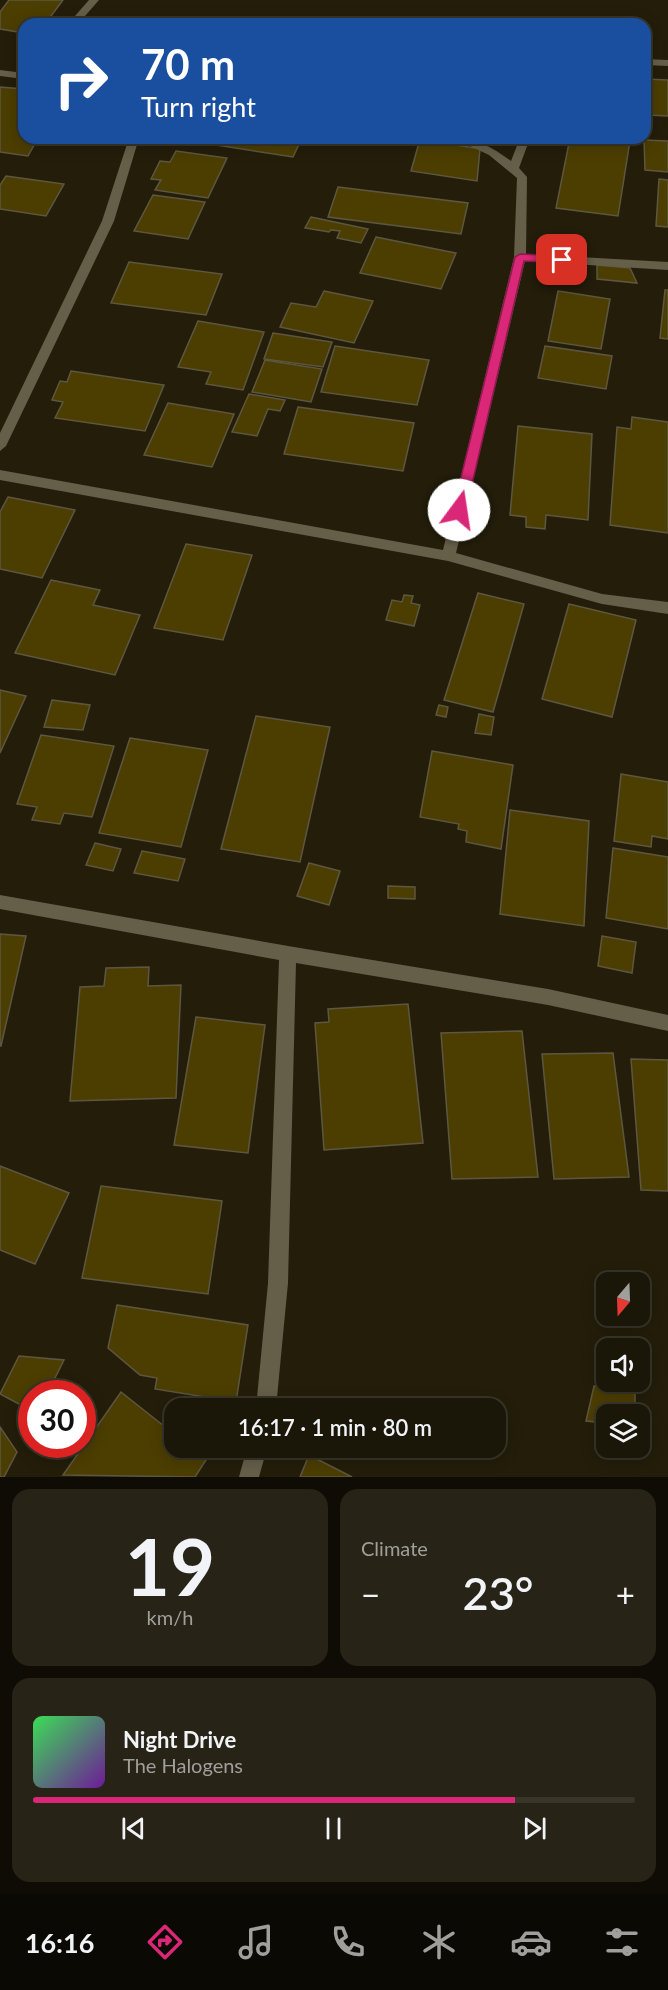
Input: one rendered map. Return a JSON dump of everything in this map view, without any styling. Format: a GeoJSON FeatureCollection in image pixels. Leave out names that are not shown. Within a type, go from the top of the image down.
{"type":"FeatureCollection","features":[{"type":"Feature","properties":{"kind":"street"},"geometry":{"type":"LineString","coordinates":[[78,18],[94,0]]}},
{"type":"Feature","properties":{"kind":"street"},"geometry":{"type":"LineString","coordinates":[[651,62],[668,63]]}},
{"type":"Feature","properties":{"kind":"street"},"geometry":{"type":"LineString","coordinates":[[0,73],[18,75]]}},
{"type":"Feature","properties":{"kind":"street"},"geometry":{"type":"LineString","coordinates":[[0,446],[108,221],[132,144]]}},
{"type":"Feature","properties":{"kind":"street"},"geometry":{"type":"LineString","coordinates":[[448,556],[520,257],[522,177],[476,144]]}},
{"type":"Feature","properties":{"kind":"street"},"geometry":{"type":"LineString","coordinates":[[513,169],[523,144]]}},
{"type":"Feature","properties":{"kind":"street"},"geometry":{"type":"LineString","coordinates":[[520,257],[668,266]]}},
{"type":"Feature","properties":{"kind":"street"},"geometry":{"type":"LineString","coordinates":[[0,475],[448,556],[602,599],[668,608]]}},
{"type":"Feature","properties":{"kind":"street"},"geometry":{"type":"LineString","coordinates":[[0,902],[288,954],[479,985],[668,1023]]}},
{"type":"Feature","properties":{"kind":"street"},"geometry":{"type":"LineString","coordinates":[[267,1398],[279,1283],[282,1084],[288,954]]}},
{"type":"Feature","properties":{"kind":"street"},"geometry":{"type":"LineString","coordinates":[[249,1477],[254,1458]]}},
{"type":"Feature","properties":{"kind":"building"},"geometry":{"type":"Polygon","coordinates":[[[9,0],[63,0],[50,18],[18,18],[18,32],[0,29],[0,12],[9,0]]]}},
{"type":"Feature","properties":{"kind":"building"},"geometry":{"type":"Polygon","coordinates":[[[651,79],[668,80],[668,116],[651,115],[651,79]]]}},
{"type":"Feature","properties":{"kind":"building"},"geometry":{"type":"Polygon","coordinates":[[[0,87],[18,88],[18,144],[35,144],[28,156],[0,152],[0,87]]]}},
{"type":"Feature","properties":{"kind":"building"},"geometry":{"type":"Polygon","coordinates":[[[651,140],[668,141],[668,172],[645,170],[644,144],[651,144],[651,140]]]}},
{"type":"Feature","properties":{"kind":"building"},"geometry":{"type":"Polygon","coordinates":[[[210,144],[299,144],[293,157],[210,144]]]}},
{"type":"Feature","properties":{"kind":"building"},"geometry":{"type":"Polygon","coordinates":[[[419,144],[450,144],[480,149],[477,181],[411,171],[419,144]]]}},
{"type":"Feature","properties":{"kind":"building"},"geometry":{"type":"Polygon","coordinates":[[[569,144],[630,144],[618,216],[556,208],[569,144]]]}},
{"type":"Feature","properties":{"kind":"building"},"geometry":{"type":"Polygon","coordinates":[[[176,151],[227,158],[208,198],[155,190],[161,180],[151,179],[160,161],[170,162],[176,151]]]}},
{"type":"Feature","properties":{"kind":"building"},"geometry":{"type":"Polygon","coordinates":[[[6,176],[64,184],[46,216],[0,209],[0,185],[6,176]]]}},
{"type":"Feature","properties":{"kind":"building"},"geometry":{"type":"Polygon","coordinates":[[[659,179],[668,180],[668,227],[656,226],[659,179]]]}},
{"type":"Feature","properties":{"kind":"building"},"geometry":{"type":"Polygon","coordinates":[[[338,187],[468,203],[461,234],[328,217],[338,187]]]}},
{"type":"Feature","properties":{"kind":"building"},"geometry":{"type":"Polygon","coordinates":[[[153,195],[205,202],[188,239],[134,231],[153,195]]]}},
{"type":"Feature","properties":{"kind":"building"},"geometry":{"type":"Polygon","coordinates":[[[311,217],[368,229],[361,243],[337,238],[340,231],[331,230],[329,232],[305,228],[311,217]]]}},
{"type":"Feature","properties":{"kind":"building"},"geometry":{"type":"Polygon","coordinates":[[[376,237],[456,253],[441,289],[360,273],[376,237]]]}},
{"type":"Feature","properties":{"kind":"building"},"geometry":{"type":"Polygon","coordinates":[[[129,262],[222,274],[206,315],[111,303],[129,262]]]}},
{"type":"Feature","properties":{"kind":"building"},"geometry":{"type":"Polygon","coordinates":[[[597,265],[630,268],[637,283],[597,279],[597,265]]]}},
{"type":"Feature","properties":{"kind":"building"},"geometry":{"type":"Polygon","coordinates":[[[665,290],[668,290],[668,339],[660,338],[665,290]]]}},
{"type":"Feature","properties":{"kind":"building"},"geometry":{"type":"Polygon","coordinates":[[[324,291],[373,301],[354,343],[280,327],[291,303],[316,307],[324,291]]]}},
{"type":"Feature","properties":{"kind":"building"},"geometry":{"type":"Polygon","coordinates":[[[558,291],[610,299],[601,349],[548,341],[558,291]]]}},
{"type":"Feature","properties":{"kind":"building"},"geometry":{"type":"Polygon","coordinates":[[[198,321],[264,332],[243,390],[206,384],[211,372],[178,367],[198,321]]]}},
{"type":"Feature","properties":{"kind":"building"},"geometry":{"type":"Polygon","coordinates":[[[273,333],[332,342],[323,367],[264,359],[273,333]]]}},
{"type":"Feature","properties":{"kind":"building"},"geometry":{"type":"Polygon","coordinates":[[[335,346],[429,360],[417,405],[321,392],[335,346]]]}},
{"type":"Feature","properties":{"kind":"building"},"geometry":{"type":"Polygon","coordinates":[[[545,346],[612,356],[606,389],[538,378],[545,346]]]}},
{"type":"Feature","properties":{"kind":"building"},"geometry":{"type":"Polygon","coordinates":[[[265,360],[322,369],[311,402],[252,392],[265,360]]]}},
{"type":"Feature","properties":{"kind":"building"},"geometry":{"type":"Polygon","coordinates":[[[71,371],[164,385],[145,431],[55,418],[63,402],[52,400],[60,381],[67,382],[71,371]]]}},
{"type":"Feature","properties":{"kind":"building"},"geometry":{"type":"Polygon","coordinates":[[[249,394],[285,400],[280,411],[268,409],[257,436],[232,432],[249,394]]]}},
{"type":"Feature","properties":{"kind":"building"},"geometry":{"type":"Polygon","coordinates":[[[168,403],[234,414],[212,467],[144,455],[168,403]]]}},
{"type":"Feature","properties":{"kind":"building"},"geometry":{"type":"Polygon","coordinates":[[[298,407],[414,423],[403,471],[284,454],[298,407]]]}},
{"type":"Feature","properties":{"kind":"building"},"geometry":{"type":"Polygon","coordinates":[[[632,417],[668,422],[668,533],[610,525],[617,427],[631,429],[632,417]]]}},
{"type":"Feature","properties":{"kind":"building"},"geometry":{"type":"Polygon","coordinates":[[[518,426],[592,434],[588,520],[546,515],[545,529],[526,527],[526,517],[510,515],[518,426]]]}},
{"type":"Feature","properties":{"kind":"building"},"geometry":{"type":"Polygon","coordinates":[[[8,497],[75,510],[42,578],[0,569],[0,512],[8,497]]]}},
{"type":"Feature","properties":{"kind":"building"},"geometry":{"type":"Polygon","coordinates":[[[186,544],[252,555],[223,640],[154,628],[186,544]]]}},
{"type":"Feature","properties":{"kind":"building"},"geometry":{"type":"Polygon","coordinates":[[[51,580],[100,590],[93,605],[140,615],[115,675],[15,653],[51,580]]]}},
{"type":"Feature","properties":{"kind":"building"},"geometry":{"type":"Polygon","coordinates":[[[478,593],[524,604],[493,712],[444,700],[478,593]]]}},
{"type":"Feature","properties":{"kind":"building"},"geometry":{"type":"Polygon","coordinates":[[[404,595],[413,596],[411,603],[420,605],[414,626],[386,620],[392,600],[402,602],[404,595]]]}},
{"type":"Feature","properties":{"kind":"building"},"geometry":{"type":"Polygon","coordinates":[[[569,604],[636,620],[612,717],[542,699],[569,604]]]}},
{"type":"Feature","properties":{"kind":"building"},"geometry":{"type":"Polygon","coordinates":[[[0,690],[26,696],[0,753],[0,690]]]}},
{"type":"Feature","properties":{"kind":"building"},"geometry":{"type":"Polygon","coordinates":[[[52,700],[90,705],[83,730],[44,727],[52,700]]]}},
{"type":"Feature","properties":{"kind":"building"},"geometry":{"type":"Polygon","coordinates":[[[439,705],[448,707],[446,717],[436,715],[439,705]]]}},
{"type":"Feature","properties":{"kind":"building"},"geometry":{"type":"Polygon","coordinates":[[[479,714],[494,717],[491,735],[475,733],[479,714]]]}},
{"type":"Feature","properties":{"kind":"building"},"geometry":{"type":"Polygon","coordinates":[[[256,716],[330,727],[300,862],[221,849],[256,716]]]}},
{"type":"Feature","properties":{"kind":"building"},"geometry":{"type":"Polygon","coordinates":[[[41,735],[114,746],[92,817],[64,813],[60,824],[32,820],[37,807],[17,804],[41,735]]]}},
{"type":"Feature","properties":{"kind":"building"},"geometry":{"type":"Polygon","coordinates":[[[130,738],[208,750],[181,847],[99,833],[130,738]]]}},
{"type":"Feature","properties":{"kind":"building"},"geometry":{"type":"Polygon","coordinates":[[[432,751],[513,765],[501,849],[466,842],[467,831],[458,829],[459,824],[420,817],[432,751]]]}},
{"type":"Feature","properties":{"kind":"building"},"geometry":{"type":"Polygon","coordinates":[[[621,774],[668,782],[668,839],[652,836],[651,847],[614,841],[621,774]]]}},
{"type":"Feature","properties":{"kind":"building"},"geometry":{"type":"Polygon","coordinates":[[[510,810],[589,821],[584,926],[500,914],[510,810]]]}},
{"type":"Feature","properties":{"kind":"building"},"geometry":{"type":"Polygon","coordinates":[[[95,843],[121,849],[113,871],[86,865],[95,843]]]}},
{"type":"Feature","properties":{"kind":"building"},"geometry":{"type":"Polygon","coordinates":[[[613,848],[668,857],[668,929],[606,918],[613,848]]]}},
{"type":"Feature","properties":{"kind":"building"},"geometry":{"type":"Polygon","coordinates":[[[142,851],[185,859],[178,881],[134,873],[142,851]]]}},
{"type":"Feature","properties":{"kind":"building"},"geometry":{"type":"Polygon","coordinates":[[[309,863],[340,871],[329,905],[297,896],[309,863]]]}},
{"type":"Feature","properties":{"kind":"building"},"geometry":{"type":"Polygon","coordinates":[[[388,886],[415,887],[415,899],[388,898],[388,886]]]}},
{"type":"Feature","properties":{"kind":"building"},"geometry":{"type":"Polygon","coordinates":[[[0,934],[26,936],[1,1046],[0,1046],[0,934]]]}},
{"type":"Feature","properties":{"kind":"building"},"geometry":{"type":"Polygon","coordinates":[[[602,936],[636,942],[632,973],[598,966],[602,936]]]}},
{"type":"Feature","properties":{"kind":"building"},"geometry":{"type":"Polygon","coordinates":[[[149,967],[148,986],[181,985],[176,1098],[70,1101],[80,987],[104,986],[106,968],[149,967]]]}},
{"type":"Feature","properties":{"kind":"building"},"geometry":{"type":"Polygon","coordinates":[[[408,1004],[423,1143],[324,1150],[315,1023],[329,1022],[328,1009],[408,1004]]]}},
{"type":"Feature","properties":{"kind":"building"},"geometry":{"type":"Polygon","coordinates":[[[196,1017],[265,1025],[248,1153],[174,1145],[196,1017]]]}},
{"type":"Feature","properties":{"kind":"building"},"geometry":{"type":"Polygon","coordinates":[[[522,1031],[538,1177],[452,1179],[441,1033],[522,1031]]]}},
{"type":"Feature","properties":{"kind":"building"},"geometry":{"type":"Polygon","coordinates":[[[613,1053],[629,1177],[554,1179],[542,1054],[613,1053]]]}},
{"type":"Feature","properties":{"kind":"building"},"geometry":{"type":"Polygon","coordinates":[[[631,1059],[668,1060],[668,1191],[641,1190],[631,1059]]]}},
{"type":"Feature","properties":{"kind":"building"},"geometry":{"type":"Polygon","coordinates":[[[0,1166],[69,1193],[35,1264],[0,1250],[0,1166]]]}},
{"type":"Feature","properties":{"kind":"building"},"geometry":{"type":"Polygon","coordinates":[[[101,1186],[222,1201],[208,1294],[82,1278],[101,1186]]]}},
{"type":"Feature","properties":{"kind":"building"},"geometry":{"type":"Polygon","coordinates":[[[117,1305],[248,1325],[237,1398],[211,1398],[155,1389],[157,1378],[140,1375],[108,1348],[117,1305]]]}},
{"type":"Feature","properties":{"kind":"building"},"geometry":{"type":"Polygon","coordinates":[[[19,1356],[64,1360],[54,1380],[18,1380],[18,1404],[0,1394],[19,1356]]]}},
{"type":"Feature","properties":{"kind":"building"},"geometry":{"type":"Polygon","coordinates":[[[594,1386],[596,1386],[596,1392],[635,1392],[635,1404],[596,1404],[596,1422],[586,1421],[594,1386]]]}},
{"type":"Feature","properties":{"kind":"building"},"geometry":{"type":"Polygon","coordinates":[[[121,1392],[164,1426],[164,1458],[204,1458],[206,1460],[195,1477],[63,1475],[75,1458],[96,1458],[96,1428],[121,1392]]]}},
{"type":"Feature","properties":{"kind":"building"},"geometry":{"type":"Polygon","coordinates":[[[0,1427],[17,1452],[4,1477],[0,1477],[0,1427]]]}},
{"type":"Feature","properties":{"kind":"building"},"geometry":{"type":"Polygon","coordinates":[[[308,1458],[315,1458],[352,1477],[300,1477],[308,1458]]]}},
{"type":"Feature","properties":{"kind":"route"},"geometry":{"type":"LineString","coordinates":[[459,510],[520,257],[562,260]]}}]}
